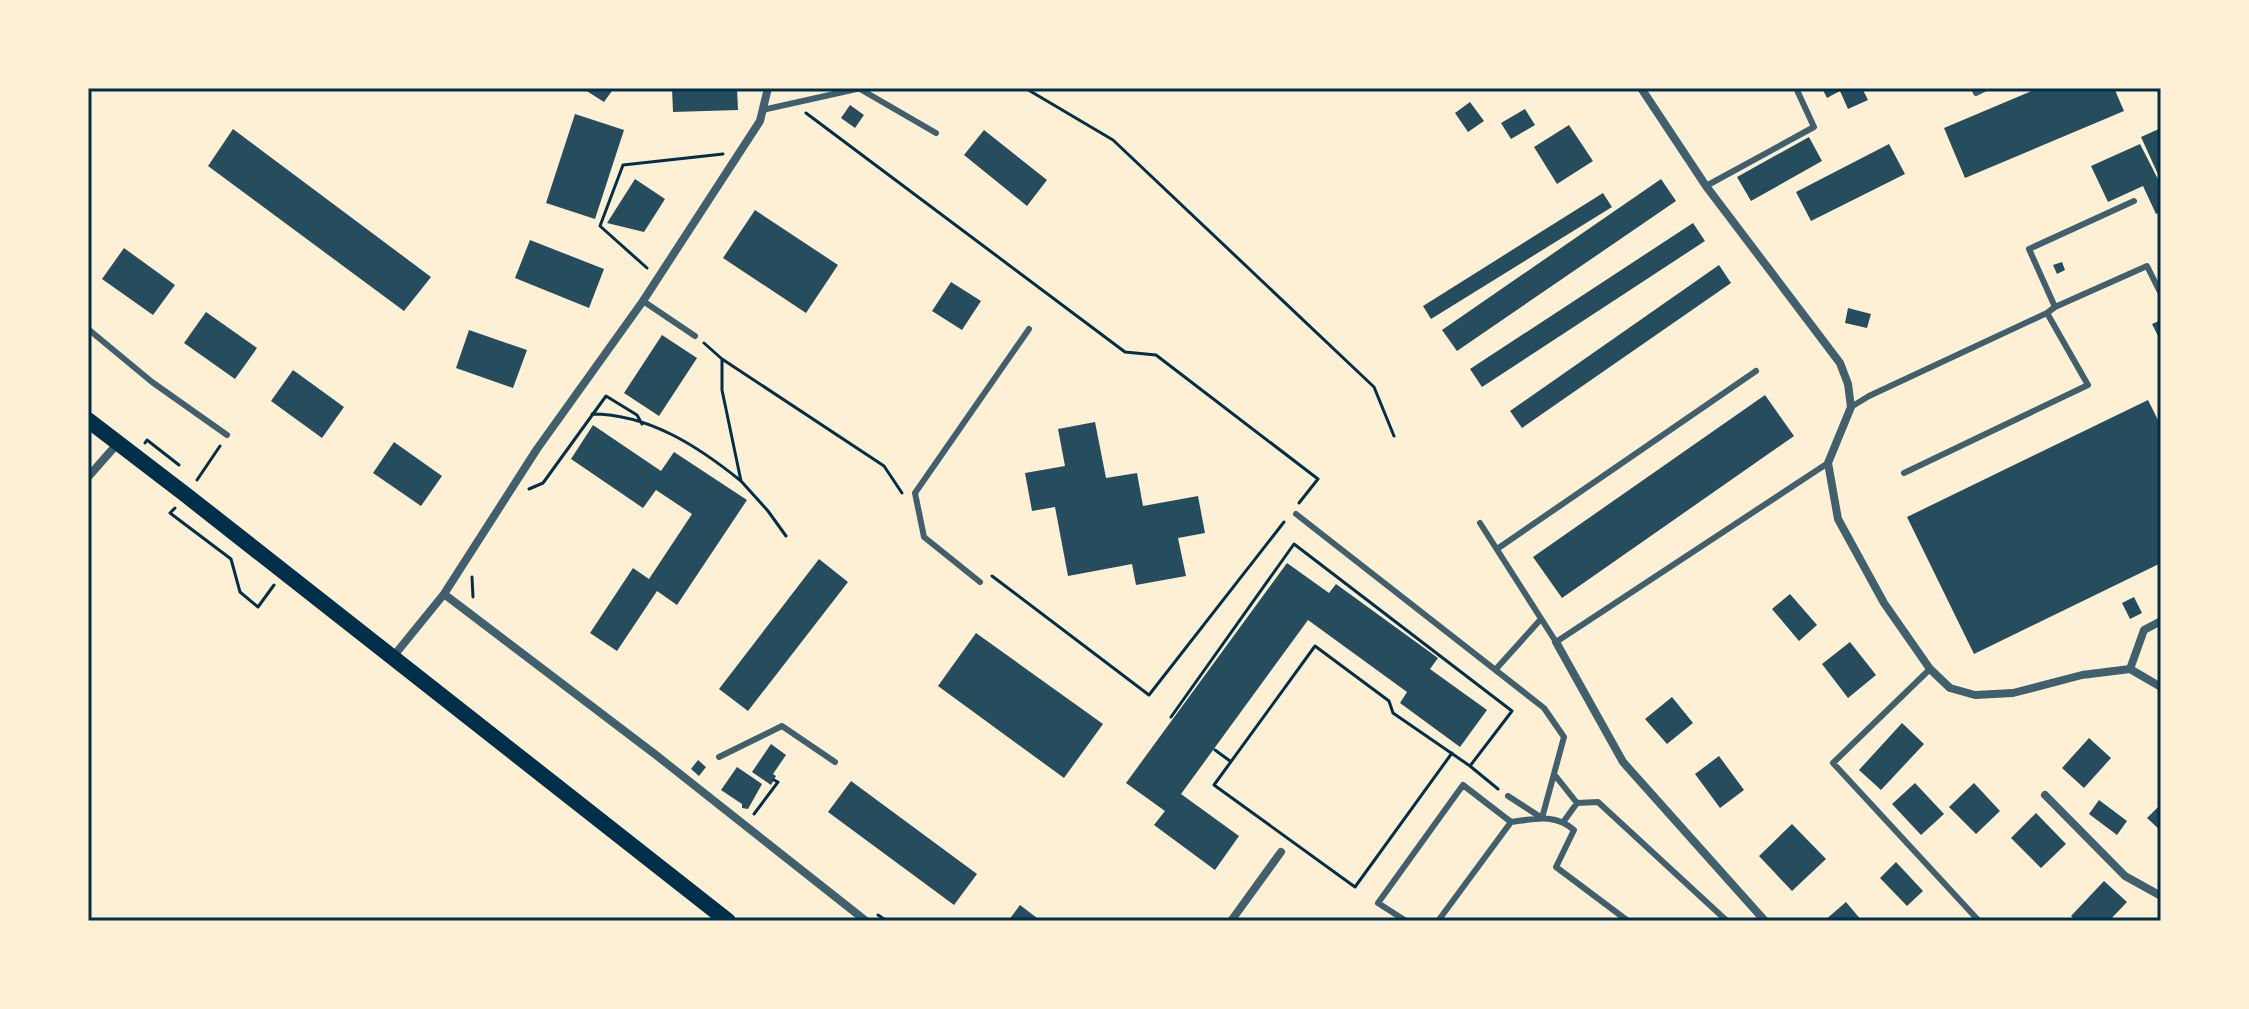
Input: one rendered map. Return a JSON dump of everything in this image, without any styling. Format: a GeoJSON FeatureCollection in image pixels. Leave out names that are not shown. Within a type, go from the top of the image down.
{"type":"FeatureCollection","features":[{"type":"Feature","properties":{"kind":"main road"},"geometry":{"type":"LineString","coordinates":[[88,420],[728,921]]}},
{"type":"Feature","properties":{"kind":"street"},"geometry":{"type":"LineString","coordinates":[[392,658],[444,594],[537,449],[643,301],[760,121],[768,88]]}},
{"type":"Feature","properties":{"kind":"street"},"geometry":{"type":"LineString","coordinates":[[1641,88],[1706,186],[1840,363],[1848,384],[1851,407],[1828,463],[1838,519],[1884,603],[1930,669],[1950,688],[1975,695],[2013,693],[2082,675],[2130,669],[2161,687]]}},
{"type":"Feature","properties":{"kind":"street"},"geometry":{"type":"LineString","coordinates":[[88,477],[118,443]]}},
{"type":"Feature","properties":{"kind":"street"},"geometry":{"type":"LineString","coordinates":[[444,594],[656,755],[866,921]]}},
{"type":"Feature","properties":{"kind":"street"},"geometry":{"type":"LineString","coordinates":[[2130,669],[2144,630],[2161,621]]}},
{"type":"Feature","properties":{"kind":"street"},"geometry":{"type":"LineString","coordinates":[[1556,642],[1623,762],[1765,921]]}},
{"type":"Feature","properties":{"kind":"street"},"geometry":{"type":"LineString","coordinates":[[2045,795],[2125,876],[2161,896]]}},
{"type":"Feature","properties":{"kind":"street"},"geometry":{"type":"LineString","coordinates":[[1231,921],[1281,852]]}},
{"type":"Feature","properties":{"kind":"lane"},"geometry":{"type":"LineString","coordinates":[[762,110],[860,88],[936,133]]}},
{"type":"Feature","properties":{"kind":"lane"},"geometry":{"type":"LineString","coordinates":[[1706,186],[1814,127],[1796,88]]}},
{"type":"Feature","properties":{"kind":"lane"},"geometry":{"type":"LineString","coordinates":[[1974,88],[1976,93],[1986,88]]}},
{"type":"Feature","properties":{"kind":"lane"},"geometry":{"type":"LineString","coordinates":[[2055,307],[2029,249],[2134,201]]}},
{"type":"Feature","properties":{"kind":"lane"},"geometry":{"type":"LineString","coordinates":[[1851,407],[2055,307],[2147,266],[2160,292]]}},
{"type":"Feature","properties":{"kind":"lane"},"geometry":{"type":"LineString","coordinates":[[643,301],[695,336]]}},
{"type":"Feature","properties":{"kind":"lane"},"geometry":{"type":"LineString","coordinates":[[1904,473],[2088,385],[2047,313]]}},
{"type":"Feature","properties":{"kind":"lane"},"geometry":{"type":"LineString","coordinates":[[88,329],[152,382],[227,435]]}},
{"type":"Feature","properties":{"kind":"lane"},"geometry":{"type":"LineString","coordinates":[[980,582],[924,537],[915,493],[1029,329]]}},
{"type":"Feature","properties":{"kind":"lane"},"geometry":{"type":"LineString","coordinates":[[1497,549],[1756,371]]}},
{"type":"Feature","properties":{"kind":"lane"},"geometry":{"type":"LineString","coordinates":[[1480,523],[1556,642],[1828,463]]}},
{"type":"Feature","properties":{"kind":"lane"},"geometry":{"type":"LineString","coordinates":[[1293,514],[1544,708],[1564,737],[1542,818]]}},
{"type":"Feature","properties":{"kind":"lane"},"geometry":{"type":"LineString","coordinates":[[1496,669],[1541,619]]}},
{"type":"Feature","properties":{"kind":"lane"},"geometry":{"type":"LineString","coordinates":[[1930,669],[1833,763],[1979,921]]}},
{"type":"Feature","properties":{"kind":"lane"},"geometry":{"type":"LineString","coordinates":[[719,757],[782,726],[835,762]]}},
{"type":"Feature","properties":{"kind":"lane"},"geometry":{"type":"LineString","coordinates":[[1554,774],[1577,803]]}},
{"type":"Feature","properties":{"kind":"lane"},"geometry":{"type":"LineString","coordinates":[[1406,921],[1378,903],[1463,785],[1511,822],[1542,818],[1564,821],[1574,830],[1556,867],[1628,921]]}},
{"type":"Feature","properties":{"kind":"lane"},"geometry":{"type":"LineString","coordinates":[[1508,796],[1542,818]]}},
{"type":"Feature","properties":{"kind":"lane"},"geometry":{"type":"LineString","coordinates":[[1577,803],[1598,802],[1727,921]]}},
{"type":"Feature","properties":{"kind":"lane"},"geometry":{"type":"LineString","coordinates":[[1564,821],[1577,803]]}},
{"type":"Feature","properties":{"kind":"lane"},"geometry":{"type":"LineString","coordinates":[[1438,921],[1511,822]]}},
{"type":"Feature","properties":{"kind":"path"},"geometry":{"type":"LineString","coordinates":[[1025,88],[1113,140],[1374,387],[1394,436]]}},
{"type":"Feature","properties":{"kind":"path"},"geometry":{"type":"LineString","coordinates":[[793,104],[1125,352],[1156,355],[1293,459],[1318,479],[1299,503]]}},
{"type":"Feature","properties":{"kind":"path"},"geometry":{"type":"LineString","coordinates":[[657,278],[600,226],[623,165],[739,152]]}},
{"type":"Feature","properties":{"kind":"path"},"geometry":{"type":"LineString","coordinates":[[695,336],[722,359],[884,466],[921,521]]}},
{"type":"Feature","properties":{"kind":"path"},"geometry":{"type":"LineString","coordinates":[[722,359],[722,390],[741,481]]}},
{"type":"Feature","properties":{"kind":"path"},"geometry":{"type":"LineString","coordinates":[[543,483],[606,396],[637,415],[642,424]]}},
{"type":"Feature","properties":{"kind":"path"},"geometry":{"type":"LineString","coordinates":[[592,414],[642,424],[678,436],[707,453],[741,481],[786,536]]}},
{"type":"Feature","properties":{"kind":"path"},"geometry":{"type":"LineString","coordinates":[[147,440],[185,470]]}},
{"type":"Feature","properties":{"kind":"path"},"geometry":{"type":"LineString","coordinates":[[987,572],[1149,695],[1293,514]]}},
{"type":"Feature","properties":{"kind":"path"},"geometry":{"type":"LineString","coordinates":[[1171,717],[1294,544],[1512,711],[1470,766]]}},
{"type":"Feature","properties":{"kind":"path"},"geometry":{"type":"LineString","coordinates":[[258,607],[284,572]]}},
{"type":"Feature","properties":{"kind":"path"},"geometry":{"type":"LineString","coordinates":[[1452,753],[1355,887],[1214,785],[1315,646],[1389,701],[1393,713],[1452,753],[1508,796]]}},
{"type":"Feature","properties":{"kind":"path"},"geometry":{"type":"LineString","coordinates":[[1215,750],[1230,761]]}},
{"type":"Feature","properties":{"kind":"path"},"geometry":{"type":"LineString","coordinates":[[755,813],[778,782],[774,780]]}},
{"type":"Feature","properties":{"kind":"building"},"geometry":{"type":"Polygon","coordinates":[[[582,88],[614,88],[604,102],[582,88]]]}},
{"type":"Feature","properties":{"kind":"building"},"geometry":{"type":"Polygon","coordinates":[[[672,88],[737,88],[738,110],[673,112],[672,88]]]}},
{"type":"Feature","properties":{"kind":"building"},"geometry":{"type":"Polygon","coordinates":[[[1822,88],[1862,88],[1868,100],[1848,109],[1840,91],[1827,98],[1822,88]]]}},
{"type":"Feature","properties":{"kind":"building"},"geometry":{"type":"Polygon","coordinates":[[[2039,88],[2114,88],[2124,111],[1965,178],[1944,128],[2039,88]]]}},
{"type":"Feature","properties":{"kind":"building"},"geometry":{"type":"Polygon","coordinates":[[[1470,102],[1484,121],[1468,132],[1455,113],[1470,102]]]}},
{"type":"Feature","properties":{"kind":"building"},"geometry":{"type":"Polygon","coordinates":[[[850,105],[864,115],[855,128],[841,118],[850,105]]]}},
{"type":"Feature","properties":{"kind":"building"},"geometry":{"type":"Polygon","coordinates":[[[1525,109],[1535,125],[1511,139],[1501,123],[1525,109]]]}},
{"type":"Feature","properties":{"kind":"building"},"geometry":{"type":"Polygon","coordinates":[[[575,114],[624,130],[595,219],[546,203],[575,114]]]}},
{"type":"Feature","properties":{"kind":"building"},"geometry":{"type":"Polygon","coordinates":[[[1569,125],[1593,161],[1557,184],[1534,147],[1569,125]]]}},
{"type":"Feature","properties":{"kind":"building"},"geometry":{"type":"Polygon","coordinates":[[[2161,128],[2161,181],[2141,137],[2161,128]]]}},
{"type":"Feature","properties":{"kind":"building"},"geometry":{"type":"Polygon","coordinates":[[[233,129],[431,277],[404,311],[208,166],[233,129]]]}},
{"type":"Feature","properties":{"kind":"building"},"geometry":{"type":"Polygon","coordinates":[[[984,130],[1047,180],[1027,206],[964,155],[984,130]]]}},
{"type":"Feature","properties":{"kind":"building"},"geometry":{"type":"Polygon","coordinates":[[[1809,137],[1822,161],[1751,201],[1737,177],[1809,137]]]}},
{"type":"Feature","properties":{"kind":"building"},"geometry":{"type":"Polygon","coordinates":[[[1889,144],[1905,174],[1811,221],[1796,192],[1889,144]]]}},
{"type":"Feature","properties":{"kind":"building"},"geometry":{"type":"Polygon","coordinates":[[[2140,144],[2161,185],[2161,212],[2156,214],[2143,186],[2108,202],[2091,166],[2140,144]]]}},
{"type":"Feature","properties":{"kind":"building"},"geometry":{"type":"Polygon","coordinates":[[[635,179],[665,199],[644,232],[607,223],[635,179]]]}},
{"type":"Feature","properties":{"kind":"building"},"geometry":{"type":"Polygon","coordinates":[[[1661,179],[1676,201],[1457,351],[1442,330],[1661,179]]]}},
{"type":"Feature","properties":{"kind":"building"},"geometry":{"type":"Polygon","coordinates":[[[1603,193],[1612,207],[1431,319],[1423,306],[1603,193]]]}},
{"type":"Feature","properties":{"kind":"building"},"geometry":{"type":"Polygon","coordinates":[[[755,210],[838,265],[806,313],[723,258],[755,210]]]}},
{"type":"Feature","properties":{"kind":"building"},"geometry":{"type":"Polygon","coordinates":[[[1693,223],[1705,241],[1482,387],[1470,369],[1693,223]]]}},
{"type":"Feature","properties":{"kind":"building"},"geometry":{"type":"Polygon","coordinates":[[[530,240],[604,269],[589,308],[515,278],[530,240]]]}},
{"type":"Feature","properties":{"kind":"building"},"geometry":{"type":"Polygon","coordinates":[[[124,248],[175,285],[153,315],[102,279],[124,248]]]}},
{"type":"Feature","properties":{"kind":"building"},"geometry":{"type":"Polygon","coordinates":[[[2062,262],[2065,270],[2057,274],[2053,265],[2062,262]]]}},
{"type":"Feature","properties":{"kind":"building"},"geometry":{"type":"Polygon","coordinates":[[[1719,265],[1731,283],[1522,428],[1510,411],[1719,265]]]}},
{"type":"Feature","properties":{"kind":"building"},"geometry":{"type":"Polygon","coordinates":[[[951,282],[981,301],[962,330],[932,311],[951,282]]]}},
{"type":"Feature","properties":{"kind":"building"},"geometry":{"type":"Polygon","coordinates":[[[1848,308],[1871,314],[1867,328],[1845,323],[1848,308]]]}},
{"type":"Feature","properties":{"kind":"building"},"geometry":{"type":"Polygon","coordinates":[[[206,312],[257,348],[235,379],[184,343],[206,312]]]}},
{"type":"Feature","properties":{"kind":"building"},"geometry":{"type":"Polygon","coordinates":[[[2161,320],[2161,335],[2158,336],[2152,324],[2161,320]]]}},
{"type":"Feature","properties":{"kind":"building"},"geometry":{"type":"Polygon","coordinates":[[[469,330],[527,350],[513,388],[456,368],[469,330]]]}},
{"type":"Feature","properties":{"kind":"building"},"geometry":{"type":"Polygon","coordinates":[[[662,335],[697,358],[659,416],[624,393],[662,335]]]}},
{"type":"Feature","properties":{"kind":"building"},"geometry":{"type":"Polygon","coordinates":[[[293,370],[344,407],[322,438],[271,401],[293,370]]]}},
{"type":"Feature","properties":{"kind":"building"},"geometry":{"type":"Polygon","coordinates":[[[1765,395],[1794,436],[1562,598],[1533,557],[1765,395]]]}},
{"type":"Feature","properties":{"kind":"building"},"geometry":{"type":"Polygon","coordinates":[[[2148,400],[2161,426],[2161,563],[1974,654],[1907,517],[2148,400]]]}},
{"type":"Feature","properties":{"kind":"building"},"geometry":{"type":"Polygon","coordinates":[[[1095,422],[1106,478],[1137,473],[1143,506],[1198,496],[1205,533],[1178,538],[1186,576],[1136,585],[1132,564],[1068,576],[1055,507],[1032,511],[1025,473],[1065,466],[1058,429],[1095,422]]]}},
{"type":"Feature","properties":{"kind":"building"},"geometry":{"type":"Polygon","coordinates":[[[593,425],[661,471],[674,452],[747,500],[677,605],[657,591],[617,651],[590,633],[633,568],[649,579],[692,514],[656,490],[643,508],[571,459],[593,425]]]}},
{"type":"Feature","properties":{"kind":"building"},"geometry":{"type":"Polygon","coordinates":[[[394,442],[442,476],[421,506],[373,473],[394,442]]]}},
{"type":"Feature","properties":{"kind":"building"},"geometry":{"type":"Polygon","coordinates":[[[819,559],[848,582],[748,711],[719,689],[819,559]]]}},
{"type":"Feature","properties":{"kind":"building"},"geometry":{"type":"Polygon","coordinates":[[[1287,563],[1329,593],[1336,584],[1438,658],[1430,669],[1487,710],[1460,747],[1400,703],[1407,692],[1308,620],[1181,794],[1239,836],[1215,870],[1154,825],[1165,811],[1126,783],[1287,563]]]}},
{"type":"Feature","properties":{"kind":"building"},"geometry":{"type":"Polygon","coordinates":[[[1790,594],[1817,625],[1799,641],[1772,609],[1790,594]]]}},
{"type":"Feature","properties":{"kind":"building"},"geometry":{"type":"Polygon","coordinates":[[[2134,597],[2142,613],[2130,619],[2122,603],[2134,597]]]}},
{"type":"Feature","properties":{"kind":"building"},"geometry":{"type":"Polygon","coordinates":[[[976,633],[1103,724],[1064,778],[938,686],[976,633]]]}},
{"type":"Feature","properties":{"kind":"building"},"geometry":{"type":"Polygon","coordinates":[[[1850,642],[1876,675],[1848,698],[1822,664],[1850,642]]]}},
{"type":"Feature","properties":{"kind":"building"},"geometry":{"type":"Polygon","coordinates":[[[1672,697],[1693,723],[1667,744],[1645,719],[1672,697]]]}},
{"type":"Feature","properties":{"kind":"building"},"geometry":{"type":"Polygon","coordinates":[[[1902,723],[1924,744],[1881,790],[1859,770],[1902,723]]]}},
{"type":"Feature","properties":{"kind":"building"},"geometry":{"type":"Polygon","coordinates":[[[2089,738],[2111,758],[2084,788],[2062,768],[2089,738]]]}},
{"type":"Feature","properties":{"kind":"building"},"geometry":{"type":"Polygon","coordinates":[[[771,744],[786,755],[773,774],[776,776],[771,785],[752,772],[771,744]]]}},
{"type":"Feature","properties":{"kind":"building"},"geometry":{"type":"Polygon","coordinates":[[[1719,756],[1744,790],[1720,808],[1695,774],[1719,756]]]}},
{"type":"Feature","properties":{"kind":"building"},"geometry":{"type":"Polygon","coordinates":[[[698,760],[706,767],[699,776],[691,769],[698,760]]]}},
{"type":"Feature","properties":{"kind":"building"},"geometry":{"type":"Polygon","coordinates":[[[737,767],[762,784],[748,809],[742,808],[742,804],[721,790],[737,767]]]}},
{"type":"Feature","properties":{"kind":"building"},"geometry":{"type":"Polygon","coordinates":[[[851,781],[977,874],[954,905],[828,812],[851,781]]]}},
{"type":"Feature","properties":{"kind":"building"},"geometry":{"type":"Polygon","coordinates":[[[1915,783],[1944,814],[1921,835],[1892,804],[1915,783]]]}},
{"type":"Feature","properties":{"kind":"building"},"geometry":{"type":"Polygon","coordinates":[[[1974,783],[2000,811],[1976,834],[1949,807],[1974,783]]]}},
{"type":"Feature","properties":{"kind":"building"},"geometry":{"type":"Polygon","coordinates":[[[2099,800],[2127,821],[2117,835],[2089,814],[2099,800]]]}},
{"type":"Feature","properties":{"kind":"building"},"geometry":{"type":"Polygon","coordinates":[[[2161,804],[2161,831],[2147,818],[2161,804]]]}},
{"type":"Feature","properties":{"kind":"building"},"geometry":{"type":"Polygon","coordinates":[[[2036,813],[2066,844],[2041,868],[2011,838],[2036,813]]]}},
{"type":"Feature","properties":{"kind":"building"},"geometry":{"type":"Polygon","coordinates":[[[1792,824],[1826,859],[1792,891],[1759,856],[1792,824]]]}},
{"type":"Feature","properties":{"kind":"building"},"geometry":{"type":"Polygon","coordinates":[[[1896,862],[1923,891],[1907,906],[1880,878],[1896,862]]]}},
{"type":"Feature","properties":{"kind":"building"},"geometry":{"type":"Polygon","coordinates":[[[2104,881],[2127,902],[2109,921],[2076,921],[2071,916],[2104,881]]]}},
{"type":"Feature","properties":{"kind":"building"},"geometry":{"type":"Polygon","coordinates":[[[1846,902],[1862,921],[1824,921],[1846,902]]]}},
{"type":"Feature","properties":{"kind":"building"},"geometry":{"type":"Polygon","coordinates":[[[1020,905],[1041,921],[1008,921],[1020,905]]]}}]}
